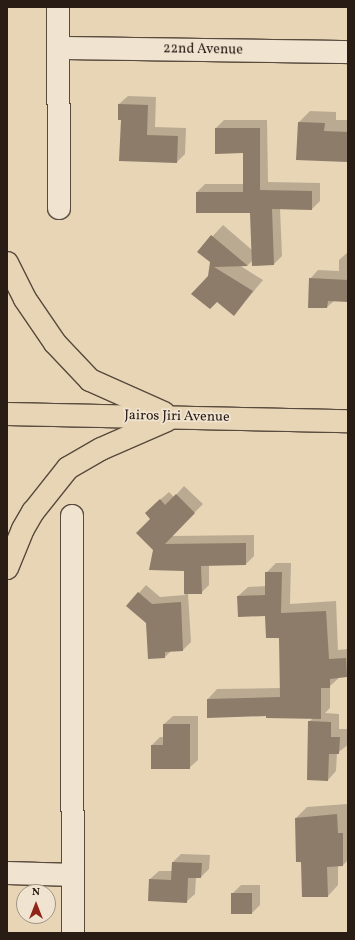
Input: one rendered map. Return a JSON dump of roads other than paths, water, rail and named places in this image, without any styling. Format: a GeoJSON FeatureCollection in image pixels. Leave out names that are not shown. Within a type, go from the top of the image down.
{"type":"FeatureCollection","features":[{"type":"Feature","properties":{"kind":"main road"},"geometry":{"type":"LineString","coordinates":[[7,263],[25,299],[55,343],[90,380],[174,417]]}},
{"type":"Feature","properties":{"kind":"main road","name":"Jairos Jiri Avenue"},"geometry":{"type":"LineString","coordinates":[[7,414],[348,421]]}},
{"type":"Feature","properties":{"kind":"main road"},"geometry":{"type":"LineString","coordinates":[[7,568],[23,529],[33,512],[68,468],[113,444],[174,417]]}},
{"type":"Feature","properties":{"kind":"street"},"geometry":{"type":"LineString","coordinates":[[58,7],[59,208]]}},
{"type":"Feature","properties":{"kind":"street","name":"22nd Avenue"},"geometry":{"type":"LineString","coordinates":[[59,48],[348,52]]}},
{"type":"Feature","properties":{"kind":"street"},"geometry":{"type":"LineString","coordinates":[[72,516],[73,933]]}},
{"type":"Feature","properties":{"kind":"street"},"geometry":{"type":"LineString","coordinates":[[7,873],[73,875]]}}]}
